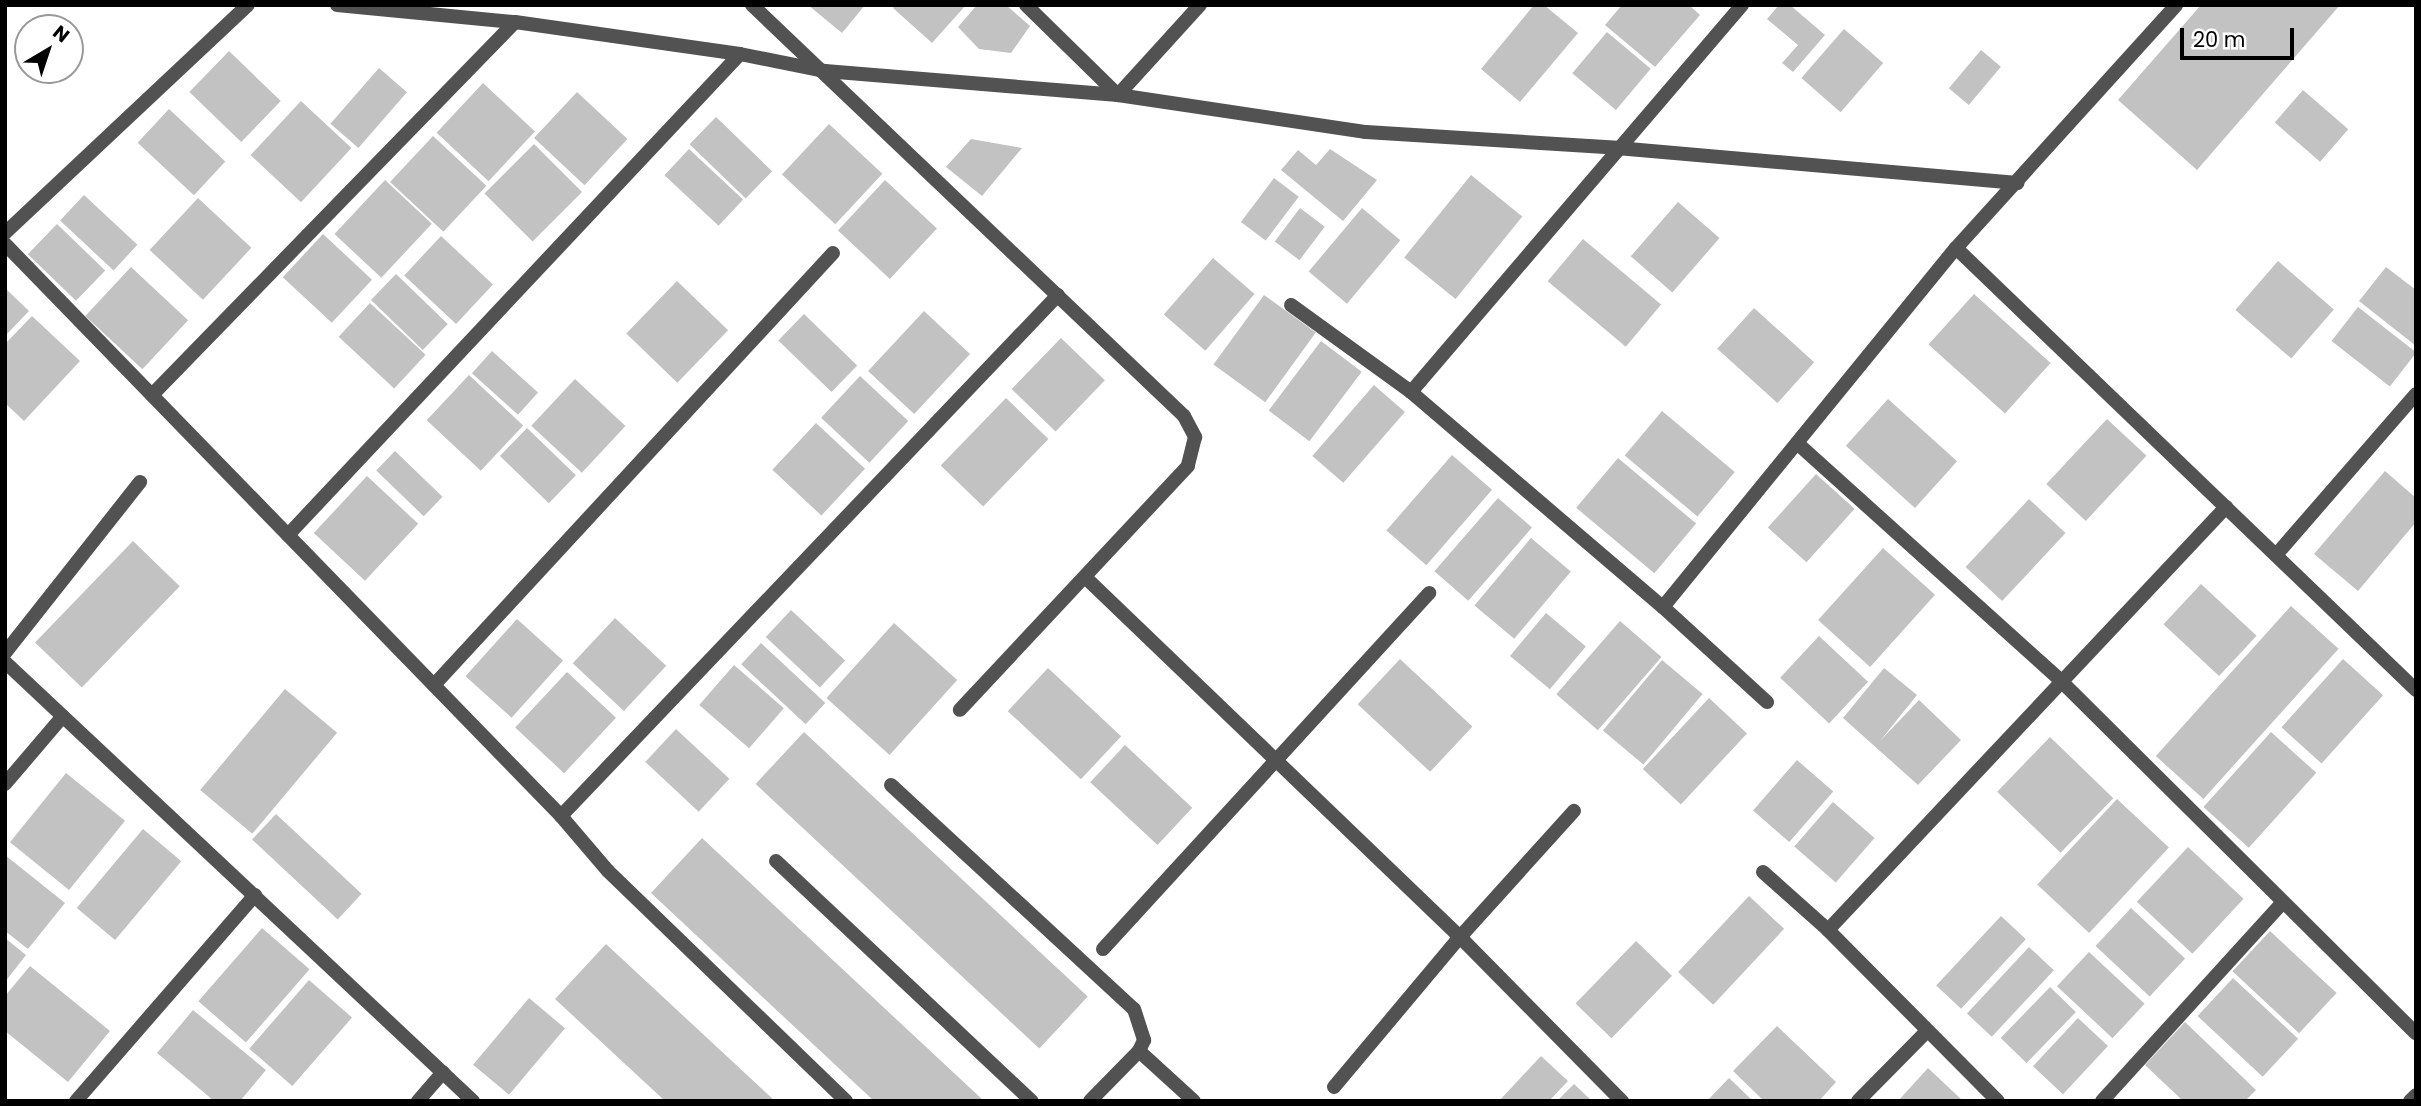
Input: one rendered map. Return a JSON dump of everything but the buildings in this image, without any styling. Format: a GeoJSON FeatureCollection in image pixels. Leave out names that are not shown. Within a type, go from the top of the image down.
{"type":"FeatureCollection","features":[{"type":"Feature","properties":{"kind":"street"},"geometry":{"type":"LineString","coordinates":[[5,233],[248,5]]}},
{"type":"Feature","properties":{"kind":"street"},"geometry":{"type":"LineString","coordinates":[[337,5],[515,22],[740,54],[825,71],[1118,95],[1366,132],[1618,148],[2017,183]]}},
{"type":"Feature","properties":{"kind":"street"},"geometry":{"type":"LineString","coordinates":[[752,5],[825,71],[1185,416],[1195,437],[1188,466],[960,709]]}},
{"type":"Feature","properties":{"kind":"street"},"geometry":{"type":"LineString","coordinates":[[1026,5],[1118,95]]}},
{"type":"Feature","properties":{"kind":"street"},"geometry":{"type":"LineString","coordinates":[[1118,95],[1200,5]]}},
{"type":"Feature","properties":{"kind":"street"},"geometry":{"type":"LineString","coordinates":[[1410,392],[1742,5]]}},
{"type":"Feature","properties":{"kind":"street"},"geometry":{"type":"LineString","coordinates":[[1663,607],[1956,248],[2176,5]]}},
{"type":"Feature","properties":{"kind":"street"},"geometry":{"type":"LineString","coordinates":[[152,395],[515,22]]}},
{"type":"Feature","properties":{"kind":"street"},"geometry":{"type":"LineString","coordinates":[[288,535],[740,54]]}},
{"type":"Feature","properties":{"kind":"street"},"geometry":{"type":"LineString","coordinates":[[5,244],[561,816],[608,871],[846,1101]]}},
{"type":"Feature","properties":{"kind":"street"},"geometry":{"type":"LineString","coordinates":[[1956,248],[2416,690]]}},
{"type":"Feature","properties":{"kind":"street"},"geometry":{"type":"LineString","coordinates":[[434,685],[833,253]]}},
{"type":"Feature","properties":{"kind":"street"},"geometry":{"type":"LineString","coordinates":[[561,816],[1058,295]]}},
{"type":"Feature","properties":{"kind":"street"},"geometry":{"type":"LineString","coordinates":[[1291,305],[1410,392],[1663,607],[1767,702]]}},
{"type":"Feature","properties":{"kind":"street"},"geometry":{"type":"LineString","coordinates":[[2276,555],[2416,394]]}},
{"type":"Feature","properties":{"kind":"street"},"geometry":{"type":"LineString","coordinates":[[1797,443],[2061,681],[2281,904],[2416,1033]]}},
{"type":"Feature","properties":{"kind":"street"},"geometry":{"type":"LineString","coordinates":[[5,653],[140,482]]}},
{"type":"Feature","properties":{"kind":"street"},"geometry":{"type":"LineString","coordinates":[[1828,930],[2225,507]]}},
{"type":"Feature","properties":{"kind":"street"},"geometry":{"type":"LineString","coordinates":[[1084,577],[1460,937],[1622,1101]]}},
{"type":"Feature","properties":{"kind":"street"},"geometry":{"type":"LineString","coordinates":[[1103,949],[1429,593]]}},
{"type":"Feature","properties":{"kind":"street"},"geometry":{"type":"LineString","coordinates":[[5,662],[473,1101]]}},
{"type":"Feature","properties":{"kind":"street"},"geometry":{"type":"LineString","coordinates":[[5,783],[63,716]]}},
{"type":"Feature","properties":{"kind":"street"},"geometry":{"type":"LineString","coordinates":[[891,785],[1134,1009],[1144,1041],[1139,1051],[1090,1101]]}},
{"type":"Feature","properties":{"kind":"street"},"geometry":{"type":"LineString","coordinates":[[1334,1087],[1460,937],[1574,811]]}},
{"type":"Feature","properties":{"kind":"street"},"geometry":{"type":"LineString","coordinates":[[776,861],[1032,1101]]}},
{"type":"Feature","properties":{"kind":"street"},"geometry":{"type":"LineString","coordinates":[[1763,872],[1828,930],[1998,1101]]}},
{"type":"Feature","properties":{"kind":"street"},"geometry":{"type":"LineString","coordinates":[[76,1101],[255,895]]}},
{"type":"Feature","properties":{"kind":"street"},"geometry":{"type":"LineString","coordinates":[[2102,1101],[2281,904]]}},
{"type":"Feature","properties":{"kind":"street"},"geometry":{"type":"LineString","coordinates":[[1858,1101],[1927,1031]]}},
{"type":"Feature","properties":{"kind":"street"},"geometry":{"type":"LineString","coordinates":[[1139,1051],[1194,1101]]}},
{"type":"Feature","properties":{"kind":"street"},"geometry":{"type":"LineString","coordinates":[[418,1101],[443,1072]]}},
{"type":"Feature","properties":{"kind":"street"},"geometry":{"type":"LineString","coordinates":[[2410,1101],[2416,1095]]}}]}
